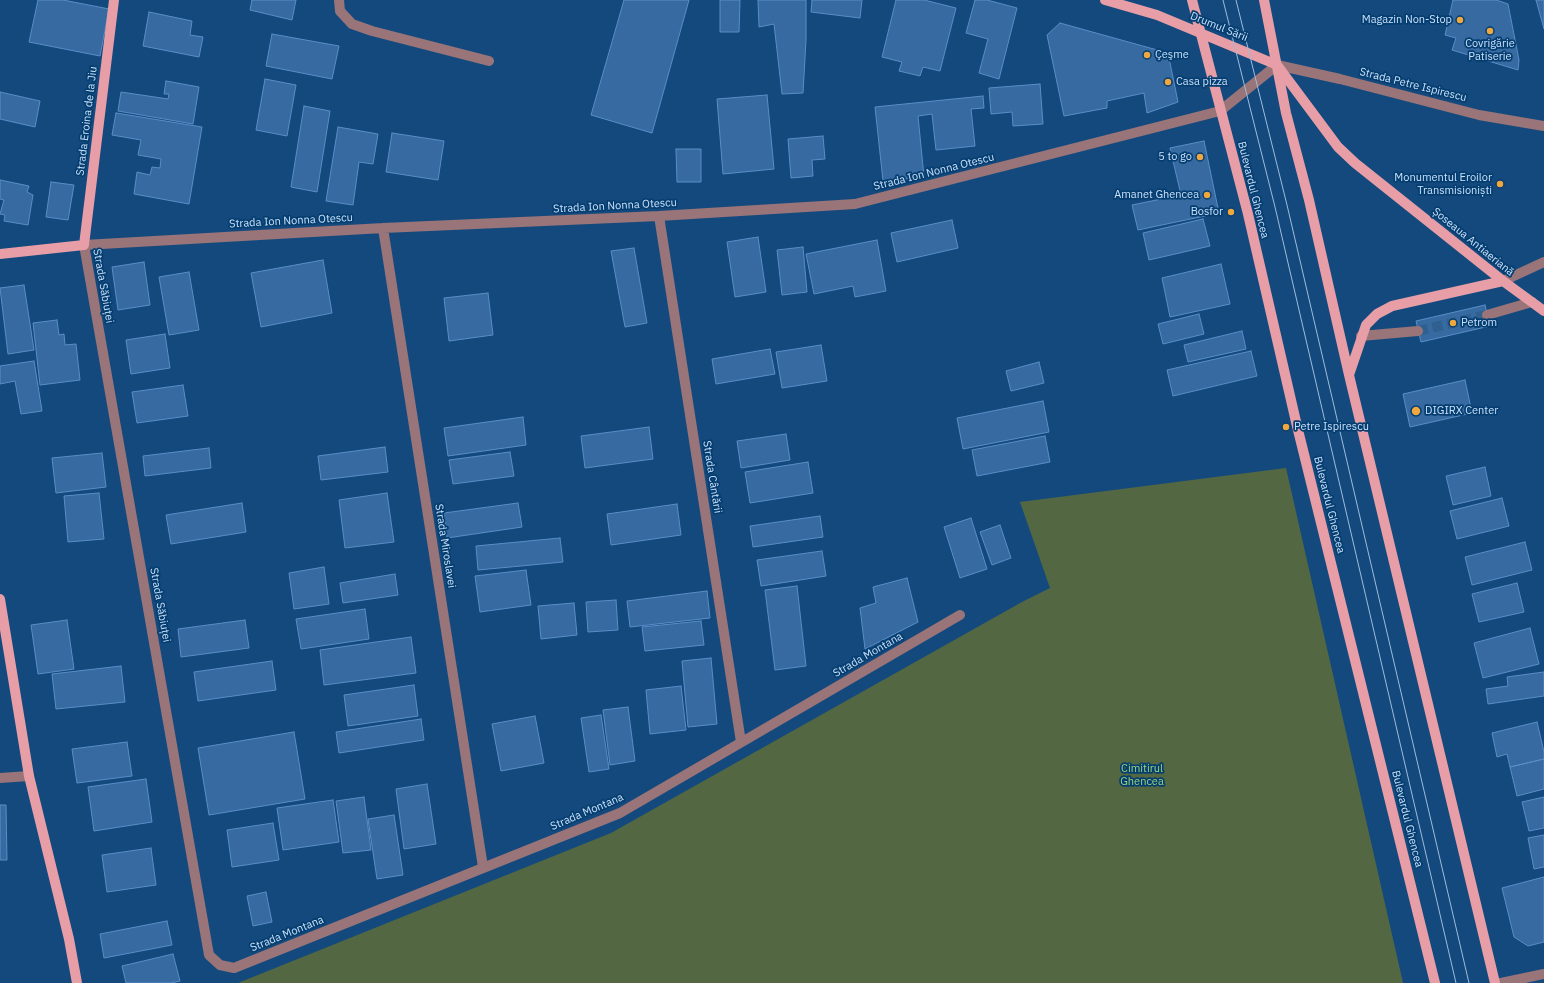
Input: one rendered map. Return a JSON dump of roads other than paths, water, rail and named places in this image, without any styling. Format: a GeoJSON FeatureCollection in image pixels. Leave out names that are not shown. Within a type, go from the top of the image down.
{"type":"FeatureCollection","features":[{"type":"Feature","properties":{"kind":"main road","name":"Strada Eroina de la Jiu"},"geometry":{"type":"LineString","coordinates":[[84,245],[114,0]]}},
{"type":"Feature","properties":{"kind":"main road","name":"Drumul Sării"},"geometry":{"type":"LineString","coordinates":[[1105,0],[1157,15],[1277,65]]}},
{"type":"Feature","properties":{"kind":"main road","name":"Bulevardul Ghencea"},"geometry":{"type":"LineString","coordinates":[[1192,0],[1248,214],[1297,426],[1435,983]]}},
{"type":"Feature","properties":{"kind":"main road"},"geometry":{"type":"LineString","coordinates":[[1264,0],[1286,113],[1309,200],[1349,375],[1495,983]]}},
{"type":"Feature","properties":{"kind":"main road","name":"Șoseaua Antiaeriană"},"geometry":{"type":"LineString","coordinates":[[1277,65],[1338,147],[1355,163],[1502,281],[1544,311]]}},
{"type":"Feature","properties":{"kind":"main road","name":"Strada Ion Nonna Otescu"},"geometry":{"type":"LineString","coordinates":[[0,254],[84,245]]}},
{"type":"Feature","properties":{"kind":"main road"},"geometry":{"type":"LineString","coordinates":[[1349,375],[1366,325],[1377,314],[1392,306],[1502,281]]}},
{"type":"Feature","properties":{"kind":"main road"},"geometry":{"type":"LineString","coordinates":[[0,599],[29,776],[69,939],[77,983]]}},
{"type":"Feature","properties":{"kind":"street"},"geometry":{"type":"LineString","coordinates":[[339,0],[340,11],[352,24],[372,31],[489,61]]}},
{"type":"Feature","properties":{"kind":"street"},"geometry":{"type":"LineString","coordinates":[[1220,111],[1277,65]]}},
{"type":"Feature","properties":{"kind":"street","name":"Strada Petre Ispirescu"},"geometry":{"type":"LineString","coordinates":[[1277,65],[1345,80],[1479,114],[1544,126]]}},
{"type":"Feature","properties":{"kind":"street","name":"Strada Ion Nonna Otescu"},"geometry":{"type":"LineString","coordinates":[[84,245],[383,228],[659,216],[855,204],[1220,111]]}},
{"type":"Feature","properties":{"kind":"street","name":"Strada Cântării"},"geometry":{"type":"LineString","coordinates":[[659,216],[741,742]]}},
{"type":"Feature","properties":{"kind":"street","name":"Strada Miroslavei"},"geometry":{"type":"LineString","coordinates":[[383,228],[483,867]]}},
{"type":"Feature","properties":{"kind":"street","name":"Strada Săbiuței"},"geometry":{"type":"LineString","coordinates":[[84,245],[209,955],[220,965]]}},
{"type":"Feature","properties":{"kind":"street"},"geometry":{"type":"LineString","coordinates":[[1502,281],[1544,262]]}},
{"type":"Feature","properties":{"kind":"street"},"geometry":{"type":"LineString","coordinates":[[1487,315],[1532,302]]}},
{"type":"Feature","properties":{"kind":"street"},"geometry":{"type":"LineString","coordinates":[[1361,336],[1418,331]]}},
{"type":"Feature","properties":{"kind":"street","name":"Strada Montana"},"geometry":{"type":"LineString","coordinates":[[220,965],[234,968],[620,813],[960,615]]}},
{"type":"Feature","properties":{"kind":"street"},"geometry":{"type":"LineString","coordinates":[[0,778],[29,776]]}},
{"type":"Feature","properties":{"kind":"street"},"geometry":{"type":"LineString","coordinates":[[1501,983],[1544,974]]}},
{"type":"Feature","properties":{"kind":"tunnel"},"geometry":{"type":"LineString","coordinates":[[1418,331],[1487,315]]}},
{"type":"Feature","properties":{"kind":"tram line"},"geometry":{"type":"LineString","coordinates":[[1223,0],[1275,207],[1456,983]]}},
{"type":"Feature","properties":{"kind":"tram line"},"geometry":{"type":"LineString","coordinates":[[1236,0],[1287,205],[1469,983]]}},
{"type":"Feature","properties":{"kind":"place","name":"Magazin Non-Stop"},"geometry":{"type":"Point","coordinates":[1460,20]}},
{"type":"Feature","properties":{"kind":"place","name":"Covrigărie Patiserie"},"geometry":{"type":"Point","coordinates":[1490,31]}},
{"type":"Feature","properties":{"kind":"place","name":"Çeşme"},"geometry":{"type":"Point","coordinates":[1147,55]}},
{"type":"Feature","properties":{"kind":"place","name":"Casa pizza"},"geometry":{"type":"Point","coordinates":[1168,82]}},
{"type":"Feature","properties":{"kind":"place","name":"5 to go"},"geometry":{"type":"Point","coordinates":[1200,157]}},
{"type":"Feature","properties":{"kind":"place","name":"Monumentul Eroilor Transmisioniști"},"geometry":{"type":"Point","coordinates":[1500,184]}},
{"type":"Feature","properties":{"kind":"place","name":"Amanet Ghencea"},"geometry":{"type":"Point","coordinates":[1207,195]}},
{"type":"Feature","properties":{"kind":"place","name":"Bosfor"},"geometry":{"type":"Point","coordinates":[1231,212]}},
{"type":"Feature","properties":{"kind":"place","name":"Petrom"},"geometry":{"type":"Point","coordinates":[1453,323]}},
{"type":"Feature","properties":{"kind":"place","name":"DIGIRX Center"},"geometry":{"type":"Point","coordinates":[1416,411]}},
{"type":"Feature","properties":{"kind":"place","name":"Petre Ispirescu"},"geometry":{"type":"Point","coordinates":[1286,427]}},
{"type":"Feature","properties":{"kind":"park label","name":"Cimitirul Ghencea"},"geometry":{"type":"Point","coordinates":[1142,775]}}]}
